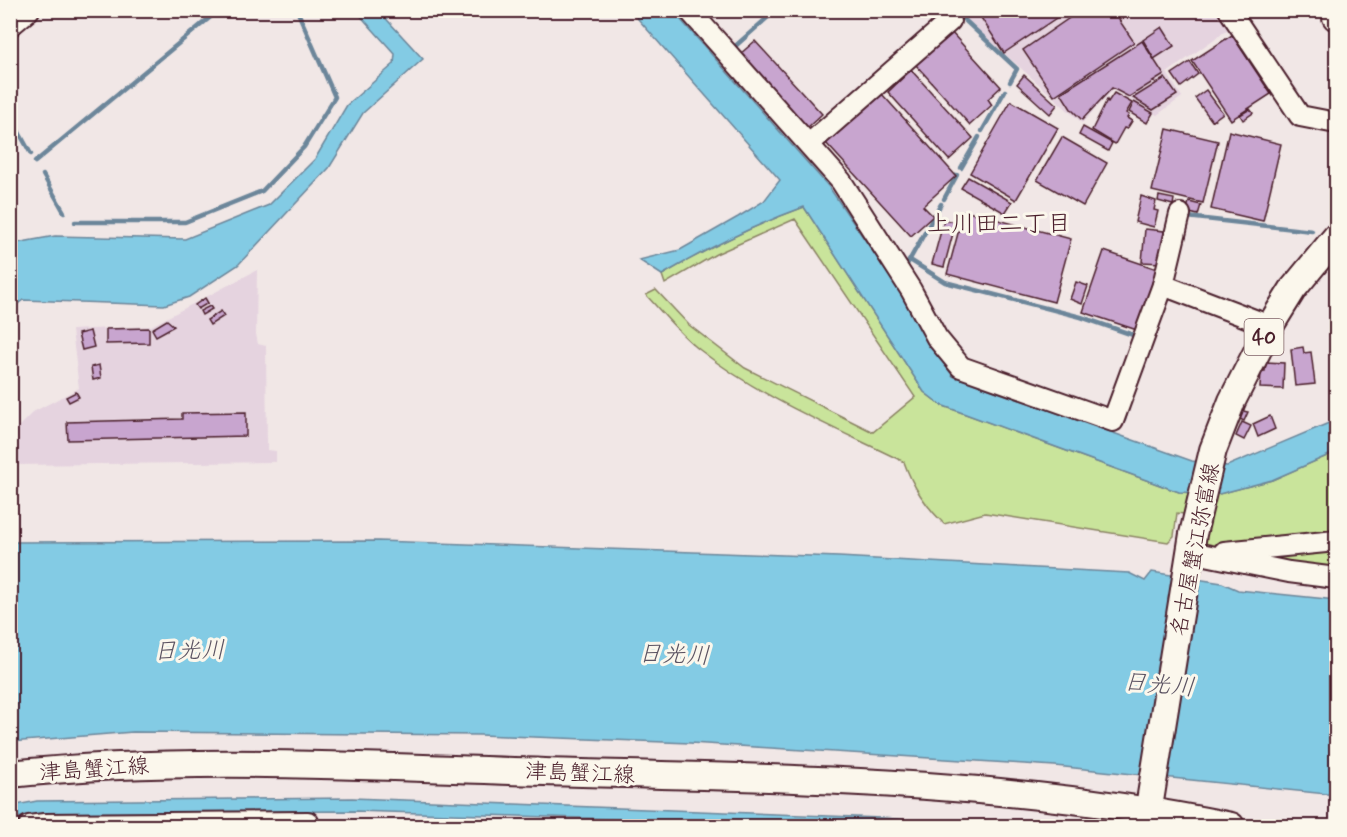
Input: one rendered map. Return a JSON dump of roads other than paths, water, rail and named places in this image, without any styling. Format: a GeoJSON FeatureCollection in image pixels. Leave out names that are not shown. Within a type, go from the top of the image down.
{"type":"FeatureCollection","features":[{"type":"Feature","properties":{"kind":"main road"},"geometry":{"type":"LineString","coordinates":[[1336,10],[1336,17]]}},
{"type":"Feature","properties":{"kind":"main road","name":"名古屋蟹江弥富線"},"geometry":{"type":"LineString","coordinates":[[1149,808],[1191,552],[1213,450],[1232,401],[1270,326],[1293,289],[1336,237]]}},
{"type":"Feature","properties":{"kind":"main road","name":"津島蟹江線"},"geometry":{"type":"LineString","coordinates":[[10,774],[142,764],[621,774],[939,786],[1149,808]]}},
{"type":"Feature","properties":{"kind":"main road"},"geometry":{"type":"LineString","coordinates":[[1149,808],[1231,826]]}},
{"type":"Feature","properties":{"kind":"street"},"geometry":{"type":"LineString","coordinates":[[10,26],[29,10]]}},
{"type":"Feature","properties":{"kind":"street"},"geometry":{"type":"LineString","coordinates":[[689,10],[841,181],[911,290],[937,338],[961,367],[973,373],[1113,421],[1163,285],[1180,214]]}},
{"type":"Feature","properties":{"kind":"street"},"geometry":{"type":"LineString","coordinates":[[808,144],[950,21],[940,10]]}},
{"type":"Feature","properties":{"kind":"street"},"geometry":{"type":"LineString","coordinates":[[1229,10],[1300,116],[1336,123]]}},
{"type":"Feature","properties":{"kind":"street"},"geometry":{"type":"LineString","coordinates":[[1163,285],[1270,326]]}},
{"type":"Feature","properties":{"kind":"street"},"geometry":{"type":"LineString","coordinates":[[1191,552],[1238,552],[1336,540]]}},
{"type":"Feature","properties":{"kind":"street"},"geometry":{"type":"LineString","coordinates":[[1191,552],[1289,572],[1336,578]]}},
{"type":"Feature","properties":{"kind":"street"},"geometry":{"type":"LineString","coordinates":[[29,826],[308,821]]}},
{"type":"Feature","properties":{"kind":"water"},"geometry":{"type":"Polygon","coordinates":[[[356,11],[379,11],[423,59],[363,113],[329,168],[238,265],[189,297],[164,305],[23,300],[11,309],[11,244],[55,236],[185,239],[269,205],[315,159],[347,105],[394,64],[395,54],[356,11]]]}},
{"type":"Feature","properties":{"kind":"water"},"geometry":{"type":"Polygon","coordinates":[[[631,11],[673,11],[829,187],[901,293],[929,344],[953,376],[1192,461],[1227,466],[1336,420],[1336,452],[1272,480],[1219,494],[1179,492],[941,405],[924,392],[804,207],[767,221],[662,275],[639,260],[680,250],[764,201],[780,180],[631,11]]]}},
{"type":"Feature","properties":{"kind":"water","name":"日光川"},"geometry":{"type":"Polygon","coordinates":[[[378,541],[839,557],[1129,573],[1145,581],[1152,572],[1222,583],[1238,590],[1336,600],[1336,795],[1055,766],[690,743],[480,735],[133,732],[11,742],[10,542],[378,541]]]}},
{"type":"Feature","properties":{"kind":"water"},"geometry":{"type":"Polygon","coordinates":[[[352,798],[882,818],[989,826],[832,826],[354,811],[44,813],[11,819],[11,806],[37,801],[352,798]]]}},
{"type":"Feature","properties":{"kind":"waterway"},"geometry":{"type":"LineString","coordinates":[[35,162],[219,10]]}},
{"type":"Feature","properties":{"kind":"waterway"},"geometry":{"type":"LineString","coordinates":[[75,222],[185,222],[262,191],[304,147],[335,97],[297,10]]}},
{"type":"Feature","properties":{"kind":"waterway"},"geometry":{"type":"LineString","coordinates":[[732,49],[776,10]]}},
{"type":"Feature","properties":{"kind":"waterway"},"geometry":{"type":"LineString","coordinates":[[954,10],[1017,69],[1010,82]]}},
{"type":"Feature","properties":{"kind":"waterway"},"geometry":{"type":"LineString","coordinates":[[982,131],[1005,91]]}},
{"type":"Feature","properties":{"kind":"waterway"},"geometry":{"type":"LineString","coordinates":[[10,116],[31,154]]}},
{"type":"Feature","properties":{"kind":"waterway"},"geometry":{"type":"LineString","coordinates":[[961,168],[979,137]]}},
{"type":"Feature","properties":{"kind":"waterway"},"geometry":{"type":"LineString","coordinates":[[43,175],[64,212]]}},
{"type":"Feature","properties":{"kind":"waterway"},"geometry":{"type":"LineString","coordinates":[[944,199],[957,175]]}},
{"type":"Feature","properties":{"kind":"waterway"},"geometry":{"type":"LineString","coordinates":[[905,268],[941,204]]}},
{"type":"Feature","properties":{"kind":"waterway"},"geometry":{"type":"LineString","coordinates":[[1187,217],[1312,231]]}},
{"type":"Feature","properties":{"kind":"waterway"},"geometry":{"type":"LineString","coordinates":[[910,260],[945,282],[1081,317],[1136,336]]}},
{"type":"Feature","properties":{"kind":"waterway"},"geometry":{"type":"LineString","coordinates":[[1124,420],[1127,410]]}},
{"type":"Feature","properties":{"kind":"district","name":"上川田二丁目"},"geometry":{"type":"Point","coordinates":[999,223]}}]}
